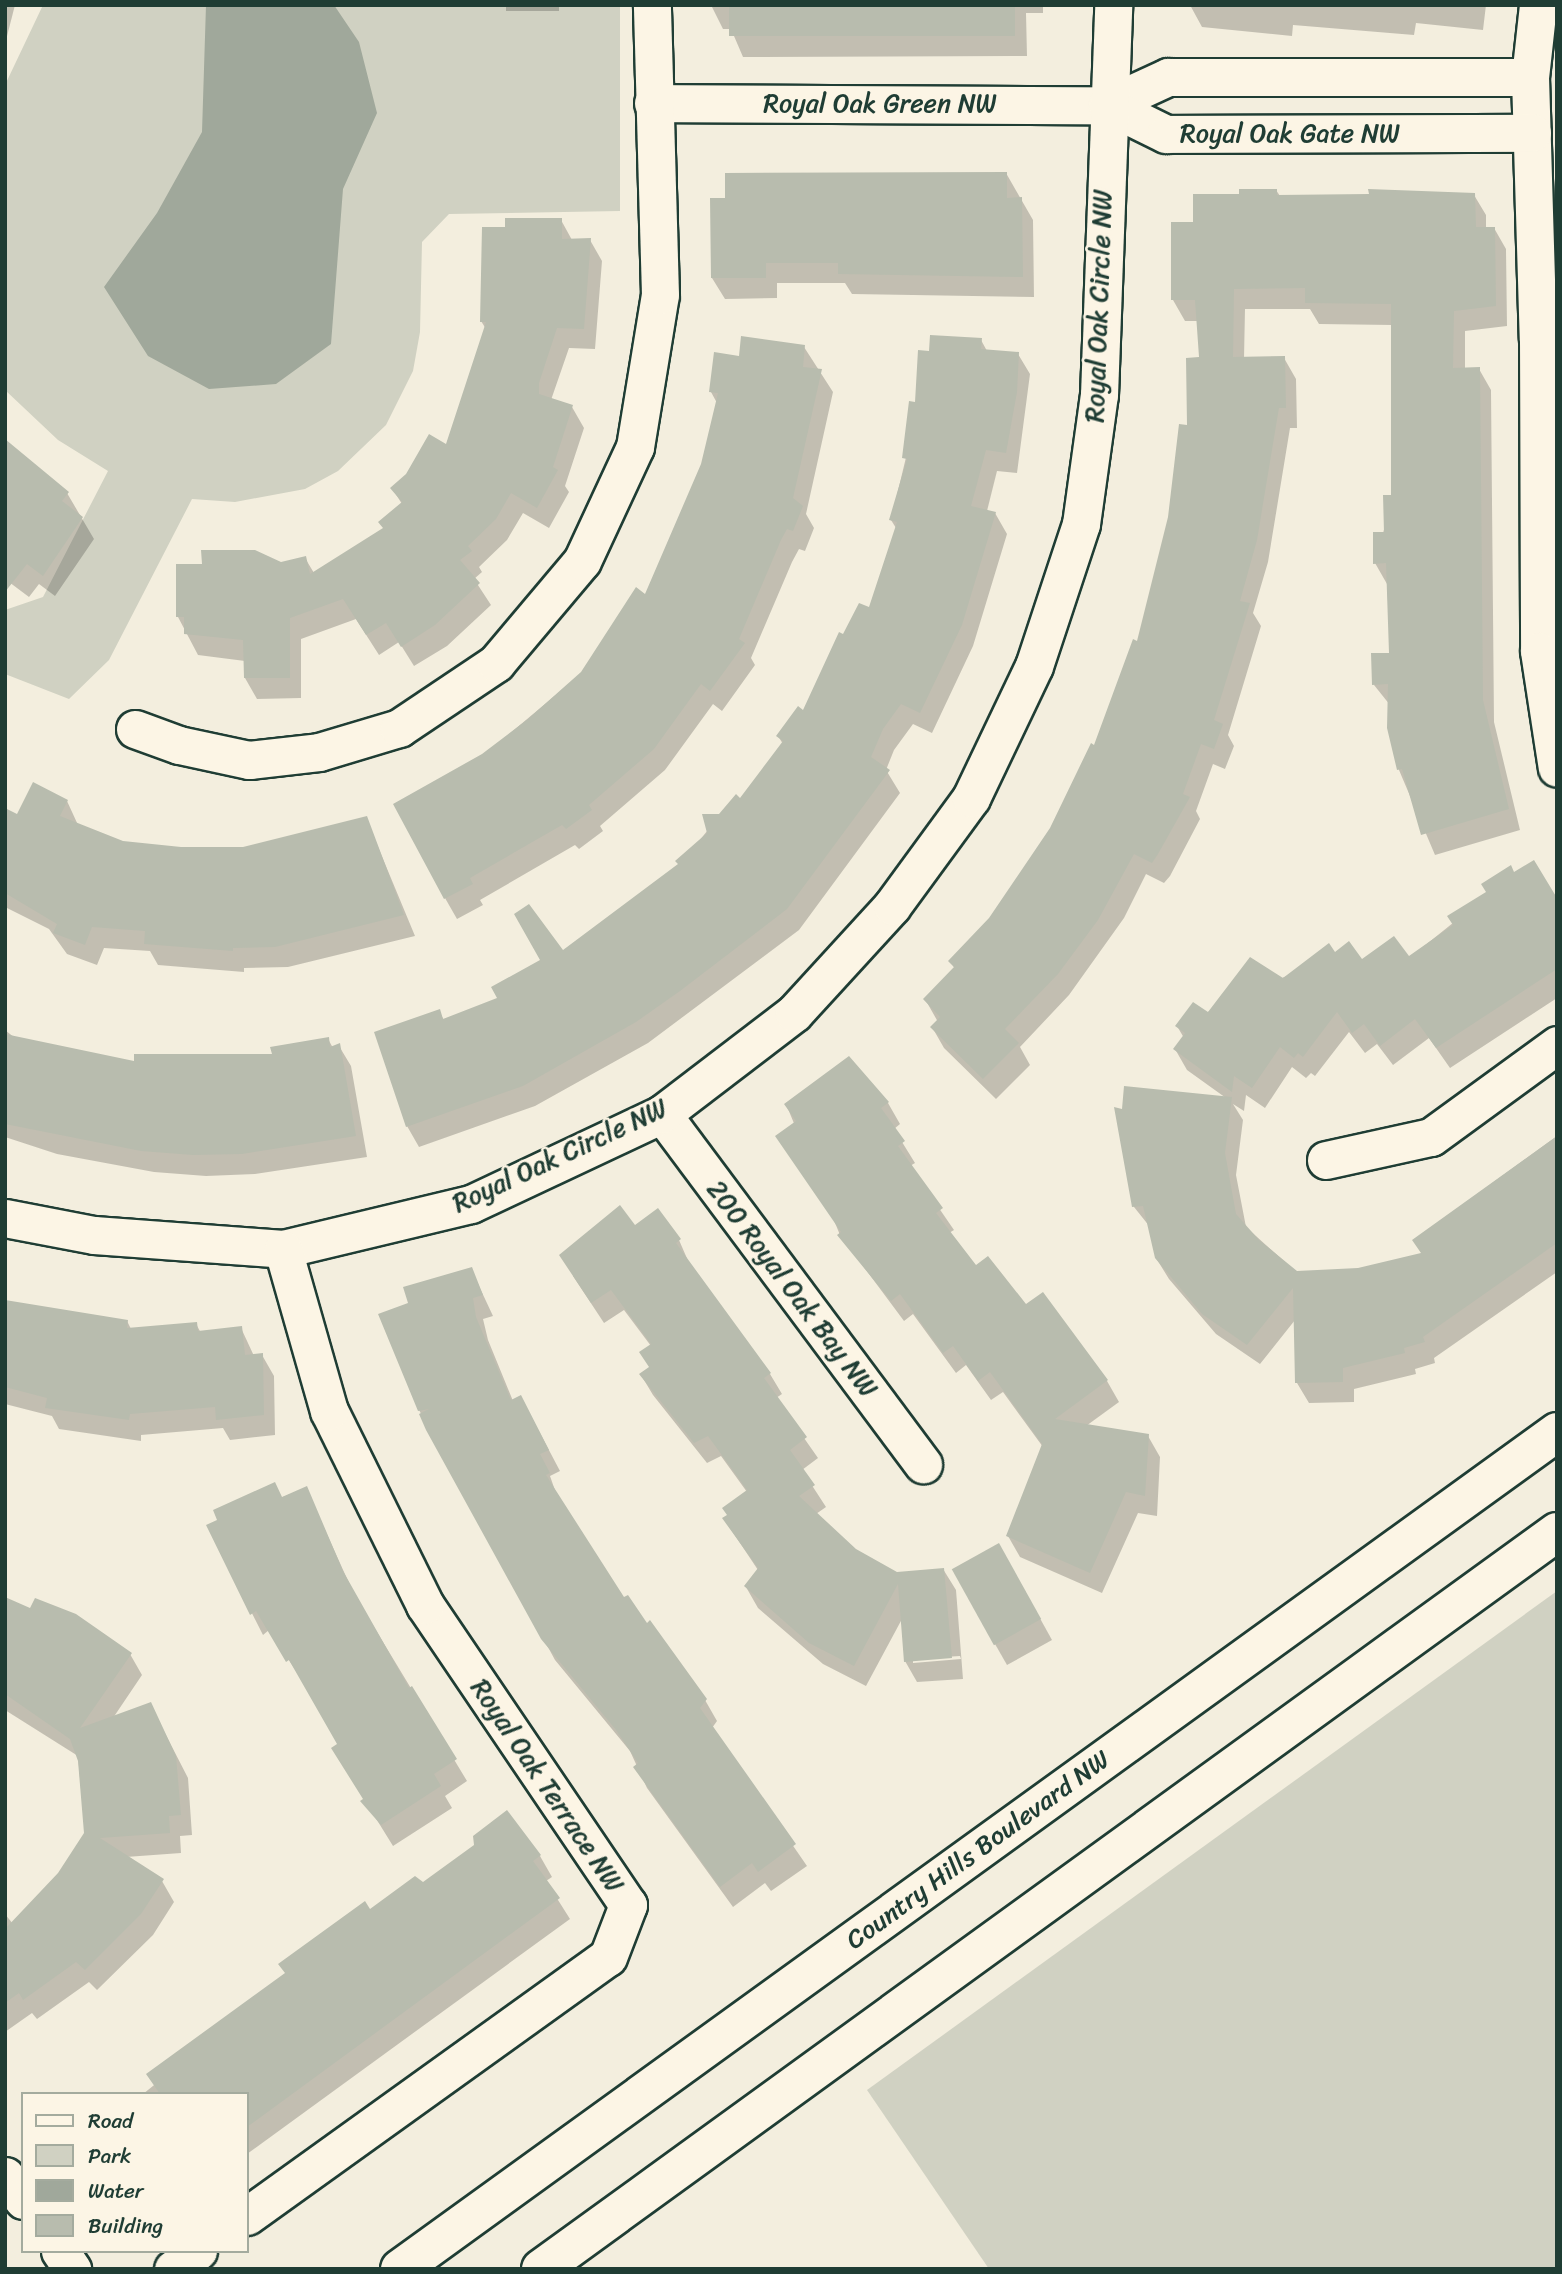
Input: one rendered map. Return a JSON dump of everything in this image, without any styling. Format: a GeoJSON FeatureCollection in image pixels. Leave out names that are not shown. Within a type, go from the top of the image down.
{"type":"FeatureCollection","features":[{"type":"Feature","properties":{"kind":"main road","name":"Country Hills Boulevard NW"},"geometry":{"type":"LineString","coordinates":[[400,2269],[1557,1432]]}},
{"type":"Feature","properties":{"kind":"main road"},"geometry":{"type":"LineString","coordinates":[[541,2269],[1557,1532]]}},
{"type":"Feature","properties":{"kind":"street"},"geometry":{"type":"LineString","coordinates":[[135,729],[179,745],[249,760],[319,752],[399,728],[496,663],[582,561],[635,447],[660,295],[652,5]]}},
{"type":"Feature","properties":{"kind":"street","name":"Royal Oak Circle NW"},"geometry":{"type":"LineString","coordinates":[[5,1218],[94,1235],[283,1250],[471,1204],[662,1114],[794,1013],[892,906],[971,798],[1034,666],[1081,524],[1099,395],[1107,105],[1113,5]]}},
{"type":"Feature","properties":{"kind":"street"},"geometry":{"type":"LineString","coordinates":[[1538,5],[1530,77],[1539,651],[1557,768]]}},
{"type":"Feature","properties":{"kind":"street"},"geometry":{"type":"LineString","coordinates":[[1107,105],[1168,77],[1530,77]]}},
{"type":"Feature","properties":{"kind":"street","name":"Royal Oak Green NW"},"geometry":{"type":"LineString","coordinates":[[653,103],[1107,105]]}},
{"type":"Feature","properties":{"kind":"street","name":"Royal Oak Gate NW"},"geometry":{"type":"LineString","coordinates":[[1107,105],[1166,134],[1532,133]]}},
{"type":"Feature","properties":{"kind":"street"},"geometry":{"type":"LineString","coordinates":[[1326,1160],[1431,1137],[1557,1045]]}},
{"type":"Feature","properties":{"kind":"street","name":"200 Royal Oak Bay NW"},"geometry":{"type":"LineString","coordinates":[[662,1114],[923,1464]]}},
{"type":"Feature","properties":{"kind":"street","name":"Royal Oak Terrace NW"},"geometry":{"type":"LineString","coordinates":[[248,2215],[608,1957],[628,1905],[425,1605],[329,1411],[283,1250]]}},
{"type":"Feature","properties":{"kind":"street"},"geometry":{"type":"LineString","coordinates":[[5,2176],[21,2197]]}},
{"type":"Feature","properties":{"kind":"street"},"geometry":{"type":"LineString","coordinates":[[61,2253],[72,2269]]}},
{"type":"Feature","properties":{"kind":"street"},"geometry":{"type":"LineString","coordinates":[[173,2269],[195,2253]]}},
{"type":"Feature","properties":{"kind":"green space"},"geometry":{"type":"Polygon","coordinates":[[[43,5],[620,5],[620,211],[449,214],[422,242],[420,332],[413,371],[386,425],[338,471],[305,489],[235,502],[192,499],[109,660],[69,699],[5,674],[5,610],[43,597],[108,471],[58,440],[5,390],[5,85],[43,5]]]}},
{"type":"Feature","properties":{"kind":"green space"},"geometry":{"type":"Polygon","coordinates":[[[1557,1591],[1557,2269],[989,2269],[867,2090],[1557,1591]]]}},
{"type":"Feature","properties":{"kind":"water"},"geometry":{"type":"Polygon","coordinates":[[[206,5],[334,5],[359,42],[377,113],[343,189],[331,344],[276,384],[209,389],[148,356],[104,287],[157,213],[202,132],[206,5]]]}},
{"type":"Feature","properties":{"kind":"building"},"geometry":{"type":"Polygon","coordinates":[[[729,5],[1015,5],[1015,36],[729,36],[729,5]]]}},
{"type":"Feature","properties":{"kind":"building"},"geometry":{"type":"Polygon","coordinates":[[[1007,172],[1007,198],[1022,197],[1023,277],[838,274],[838,263],[766,263],[766,278],[711,278],[710,198],[725,198],[725,173],[1007,172]]]}},
{"type":"Feature","properties":{"kind":"building"},"geometry":{"type":"Polygon","coordinates":[[[1239,189],[1277,189],[1277,195],[1369,194],[1368,189],[1475,193],[1476,227],[1495,227],[1496,306],[1454,311],[1453,368],[1480,367],[1483,700],[1509,809],[1421,835],[1402,769],[1397,770],[1387,728],[1388,684],[1372,685],[1371,653],[1389,653],[1386,563],[1373,564],[1373,532],[1384,532],[1383,495],[1391,495],[1391,304],[1305,303],[1305,288],[1234,289],[1233,357],[1285,356],[1286,408],[1279,408],[1257,540],[1240,601],[1250,603],[1214,720],[1223,724],[1214,749],[1201,744],[1183,794],[1190,797],[1152,863],[1134,854],[1098,920],[1058,974],[1005,1029],[1019,1043],[983,1079],[930,1027],[940,1017],[923,999],[954,967],[948,961],[989,918],[1050,828],[1091,743],[1094,745],[1133,639],[1137,641],[1168,517],[1179,424],[1187,425],[1186,358],[1199,357],[1195,300],[1171,300],[1171,222],[1193,222],[1193,194],[1239,194],[1239,189]]]}},
{"type":"Feature","properties":{"kind":"building"},"geometry":{"type":"Polygon","coordinates":[[[505,218],[562,218],[562,239],[591,238],[584,329],[557,328],[539,383],[539,394],[573,405],[553,467],[558,470],[537,508],[511,493],[496,519],[468,546],[472,551],[460,560],[480,583],[435,625],[401,647],[386,623],[366,635],[343,599],[290,618],[290,678],[244,678],[243,640],[184,634],[184,617],[176,617],[176,564],[202,564],[201,550],[255,550],[281,562],[306,556],[310,574],[383,528],[378,522],[402,502],[390,488],[406,474],[429,434],[446,444],[486,322],[480,322],[482,227],[505,227],[505,218]]]}},
{"type":"Feature","properties":{"kind":"building"},"geometry":{"type":"Polygon","coordinates":[[[930,335],[982,338],[981,349],[1019,352],[1017,392],[1006,453],[986,450],[971,506],[996,512],[962,625],[920,713],[901,704],[883,729],[871,757],[890,770],[787,909],[680,991],[636,1022],[523,1086],[406,1127],[374,1032],[440,1009],[443,1019],[497,998],[491,987],[540,960],[514,914],[529,904],[563,950],[678,864],[675,861],[707,833],[702,814],[719,814],[736,794],[740,798],[783,741],[776,736],[798,706],[803,710],[839,632],[843,634],[859,603],[869,607],[897,522],[889,520],[907,459],[902,458],[909,401],[915,402],[918,350],[929,351],[930,335]]]}},
{"type":"Feature","properties":{"kind":"building"},"geometry":{"type":"Polygon","coordinates":[[[741,336],[805,345],[803,367],[822,369],[793,498],[803,506],[793,531],[787,529],[781,540],[739,639],[745,643],[710,691],[701,684],[654,749],[589,805],[592,810],[566,829],[562,825],[470,878],[473,884],[444,899],[393,804],[482,754],[528,719],[581,672],[636,587],[645,594],[701,464],[718,393],[709,392],[714,352],[739,356],[741,336]]]}},
{"type":"Feature","properties":{"kind":"building"},"geometry":{"type":"Polygon","coordinates":[[[5,439],[69,492],[62,501],[83,517],[43,576],[27,564],[5,592],[5,439]]]}},
{"type":"Feature","properties":{"kind":"building"},"geometry":{"type":"Polygon","coordinates":[[[33,782],[68,800],[60,816],[123,841],[181,847],[243,847],[367,816],[404,915],[275,947],[233,948],[233,951],[144,944],[145,931],[92,927],[85,945],[53,933],[57,924],[5,893],[5,808],[17,814],[33,782]]]}},
{"type":"Feature","properties":{"kind":"building"},"geometry":{"type":"Polygon","coordinates":[[[1534,860],[1557,898],[1557,969],[1436,1048],[1415,1019],[1380,1046],[1364,1024],[1352,1033],[1337,1012],[1303,1057],[1298,1053],[1294,1058],[1280,1047],[1252,1088],[1234,1076],[1232,1092],[1173,1049],[1185,1033],[1175,1026],[1193,1002],[1208,1012],[1250,957],[1283,978],[1329,943],[1335,952],[1349,941],[1362,959],[1394,936],[1409,956],[1453,925],[1447,916],[1486,892],[1481,884],[1511,865],[1514,872],[1534,860]]]}},
{"type":"Feature","properties":{"kind":"building"},"geometry":{"type":"Polygon","coordinates":[[[5,1034],[134,1061],[134,1054],[272,1054],[270,1047],[329,1037],[330,1047],[340,1043],[356,1136],[242,1154],[193,1155],[141,1151],[5,1124],[5,1034]]]}},
{"type":"Feature","properties":{"kind":"building"},"geometry":{"type":"Polygon","coordinates":[[[849,1056],[889,1102],[881,1108],[905,1141],[898,1146],[943,1208],[936,1213],[976,1265],[988,1256],[1026,1304],[1043,1292],[1108,1380],[1055,1419],[1149,1434],[1145,1496],[1126,1492],[1090,1573],[1006,1536],[1042,1444],[990,1372],[978,1381],[953,1346],[943,1353],[900,1294],[891,1301],[837,1235],[841,1232],[775,1136],[796,1121],[784,1104],[849,1056]]]}},
{"type":"Feature","properties":{"kind":"building"},"geometry":{"type":"Polygon","coordinates":[[[1124,1086],[1232,1097],[1225,1153],[1236,1214],[1259,1240],[1297,1271],[1358,1268],[1421,1253],[1412,1240],[1557,1136],[1557,1243],[1423,1337],[1425,1342],[1404,1348],[1405,1353],[1343,1368],[1343,1382],[1295,1383],[1293,1288],[1247,1345],[1202,1314],[1155,1258],[1143,1206],[1132,1207],[1114,1107],[1122,1109],[1124,1086]]]}},
{"type":"Feature","properties":{"kind":"building"},"geometry":{"type":"Polygon","coordinates":[[[620,1205],[635,1225],[658,1208],[681,1239],[676,1243],[771,1373],[764,1378],[807,1437],[790,1450],[815,1485],[799,1496],[856,1549],[897,1572],[944,1568],[952,1658],[904,1662],[898,1584],[854,1666],[809,1643],[744,1586],[758,1568],[722,1518],[727,1515],[722,1508],[747,1490],[708,1436],[694,1443],[639,1374],[649,1367],[639,1352],[651,1344],[611,1290],[591,1303],[559,1255],[620,1205]]]}},
{"type":"Feature","properties":{"kind":"building"},"geometry":{"type":"Polygon","coordinates":[[[472,1267],[483,1295],[473,1298],[476,1317],[511,1400],[521,1395],[549,1450],[540,1454],[550,1473],[546,1475],[624,1597],[628,1595],[647,1623],[650,1620],[707,1699],[700,1708],[796,1844],[758,1872],[752,1863],[720,1887],[633,1767],[638,1763],[616,1730],[541,1639],[426,1430],[419,1414],[429,1409],[418,1411],[378,1314],[408,1303],[403,1287],[472,1267]]]}},
{"type":"Feature","properties":{"kind":"building"},"geometry":{"type":"Polygon","coordinates":[[[5,1300],[128,1320],[127,1328],[197,1322],[198,1331],[242,1326],[245,1355],[263,1353],[264,1415],[216,1420],[215,1407],[130,1414],[129,1420],[45,1408],[47,1398],[5,1387],[5,1300]]]}},
{"type":"Feature","properties":{"kind":"building"},"geometry":{"type":"Polygon","coordinates":[[[275,1482],[282,1497],[307,1486],[343,1571],[409,1688],[412,1686],[457,1759],[434,1774],[441,1786],[381,1825],[360,1801],[363,1799],[331,1748],[337,1744],[289,1660],[286,1662],[256,1611],[250,1615],[206,1525],[217,1520],[213,1510],[275,1482]]]}},
{"type":"Feature","properties":{"kind":"building"},"geometry":{"type":"Polygon","coordinates":[[[999,1543],[1041,1619],[994,1645],[952,1569],[999,1543]]]}},
{"type":"Feature","properties":{"kind":"building"},"geometry":{"type":"Polygon","coordinates":[[[5,1597],[30,1608],[35,1598],[76,1614],[132,1653],[80,1728],[151,1702],[176,1756],[181,1815],[169,1816],[170,1833],[100,1838],[164,1879],[141,1914],[85,1970],[76,1962],[23,2000],[19,1993],[5,2003],[5,1929],[58,1873],[84,1833],[78,1761],[70,1739],[5,1694],[5,1597]]]}},
{"type":"Feature","properties":{"kind":"building"},"geometry":{"type":"Polygon","coordinates":[[[507,1810],[541,1855],[533,1861],[560,1898],[248,2126],[248,2092],[159,2092],[146,2074],[285,1973],[278,1964],[365,1901],[370,1909],[415,1876],[423,1882],[474,1845],[473,1836],[507,1810]]]}}]}
